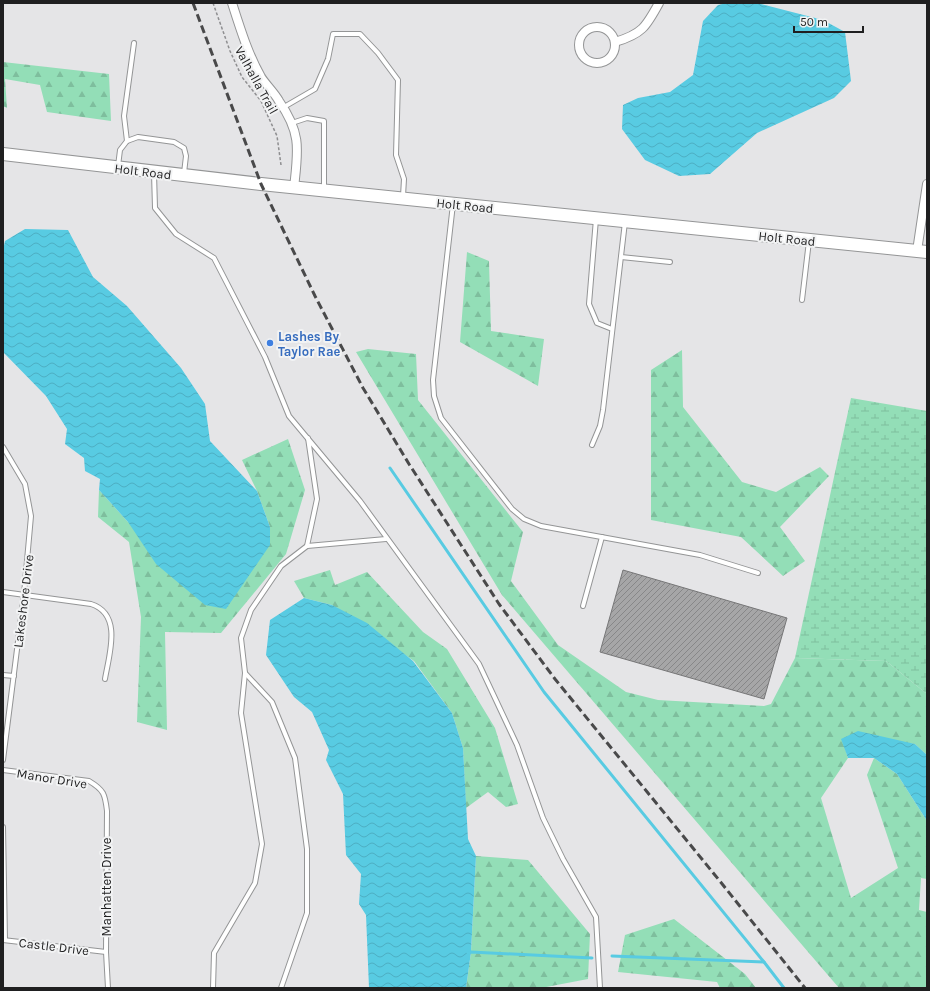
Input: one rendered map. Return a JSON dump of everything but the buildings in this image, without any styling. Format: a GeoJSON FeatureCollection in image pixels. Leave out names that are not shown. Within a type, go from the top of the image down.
{"type":"FeatureCollection","features":[{"type":"Feature","properties":{"kind":"main road","name":"Holt Road"},"geometry":{"type":"LineString","coordinates":[[3,154],[294,188],[922,252]]}},
{"type":"Feature","properties":{"kind":"street"},"geometry":{"type":"LineString","coordinates":[[232,3],[256,67],[262,79],[284,107],[292,123],[298,147],[294,188]]}},
{"type":"Feature","properties":{"kind":"street"},"geometry":{"type":"LineString","coordinates":[[615,42],[636,34],[644,28],[659,3]]}},
{"type":"Feature","properties":{"kind":"street"},"geometry":{"type":"LineString","coordinates":[[597,26],[609,32],[615,42],[612,56],[600,63],[594,63],[582,57],[579,51],[579,40],[582,34],[586,30],[597,26]]}},
{"type":"Feature","properties":{"kind":"street"},"geometry":{"type":"LineString","coordinates":[[922,252],[927,184]]}},
{"type":"Feature","properties":{"kind":"lane"},"geometry":{"type":"LineString","coordinates":[[284,107],[315,89],[328,58],[334,34],[360,34],[378,53],[398,80],[396,155],[404,179],[403,199]]}},
{"type":"Feature","properties":{"kind":"lane"},"geometry":{"type":"LineString","coordinates":[[128,141],[124,116],[134,43]]}},
{"type":"Feature","properties":{"kind":"lane"},"geometry":{"type":"LineString","coordinates":[[292,123],[307,118],[324,122],[324,190]]}},
{"type":"Feature","properties":{"kind":"lane"},"geometry":{"type":"LineString","coordinates":[[118,168],[120,150],[128,141],[138,137],[174,142],[184,148],[186,156],[184,176]]}},
{"type":"Feature","properties":{"kind":"lane"},"geometry":{"type":"LineString","coordinates":[[154,172],[155,208],[176,234],[214,258],[265,357],[289,416],[360,501],[386,539],[479,664],[517,745],[543,818],[562,859],[596,917],[600,988]]}},
{"type":"Feature","properties":{"kind":"lane"},"geometry":{"type":"LineString","coordinates":[[453,204],[433,380],[434,396],[441,418],[512,509],[524,519],[541,526],[700,555],[758,573]]}},
{"type":"Feature","properties":{"kind":"lane"},"geometry":{"type":"LineString","coordinates":[[596,218],[589,304],[596,323],[612,329]]}},
{"type":"Feature","properties":{"kind":"lane"},"geometry":{"type":"LineString","coordinates":[[592,445],[600,426],[603,410],[625,221]]}},
{"type":"Feature","properties":{"kind":"lane"},"geometry":{"type":"LineString","coordinates":[[802,300],[809,240]]}},
{"type":"Feature","properties":{"kind":"lane"},"geometry":{"type":"LineString","coordinates":[[621,257],[670,262]]}},
{"type":"Feature","properties":{"kind":"lane"},"geometry":{"type":"LineString","coordinates":[[307,546],[317,499],[308,437]]}},
{"type":"Feature","properties":{"kind":"lane","name":"Lakeshore Drive"},"geometry":{"type":"LineString","coordinates":[[3,447],[25,484],[29,499],[30,535],[3,760]]}},
{"type":"Feature","properties":{"kind":"lane"},"geometry":{"type":"LineString","coordinates":[[583,606],[602,537]]}},
{"type":"Feature","properties":{"kind":"lane"},"geometry":{"type":"LineString","coordinates":[[213,988],[214,953],[256,883],[262,844],[241,713],[245,673],[241,638],[251,610],[281,566],[307,546],[386,539]]}},
{"type":"Feature","properties":{"kind":"lane"},"geometry":{"type":"LineString","coordinates":[[3,592],[91,604],[100,607],[110,621],[112,636],[105,679]]}},
{"type":"Feature","properties":{"kind":"lane"},"geometry":{"type":"LineString","coordinates":[[245,673],[272,702],[295,758],[307,849],[307,913],[281,988]]}},
{"type":"Feature","properties":{"kind":"lane"},"geometry":{"type":"LineString","coordinates":[[3,675],[14,676]]}},
{"type":"Feature","properties":{"kind":"lane","name":"Manor Drive"},"geometry":{"type":"LineString","coordinates":[[3,770],[89,781],[100,788]]}},
{"type":"Feature","properties":{"kind":"lane","name":"Manhatten Drive"},"geometry":{"type":"LineString","coordinates":[[100,788],[105,797],[107,810],[106,952],[108,988]]}},
{"type":"Feature","properties":{"kind":"lane"},"geometry":{"type":"LineString","coordinates":[[3,827],[4,940]]}},
{"type":"Feature","properties":{"kind":"lane","name":"Castle Drive"},"geometry":{"type":"LineString","coordinates":[[4,940],[106,952]]}},
{"type":"Feature","properties":{"kind":"path","name":"Valhalla Trail"},"geometry":{"type":"LineString","coordinates":[[213,3],[230,51],[242,77],[261,101],[277,136],[281,165]]}},
{"type":"Feature","properties":{"kind":"green space"},"geometry":{"type":"Polygon","coordinates":[[[3,62],[109,74],[111,121],[47,112],[40,85],[5,79],[7,108],[3,106],[3,62]]]}},
{"type":"Feature","properties":{"kind":"green space"},"geometry":{"type":"Polygon","coordinates":[[[467,252],[489,261],[491,331],[544,339],[538,386],[460,342],[467,252]]]}},
{"type":"Feature","properties":{"kind":"green space"},"geometry":{"type":"Polygon","coordinates":[[[368,349],[416,354],[418,400],[523,532],[511,581],[558,645],[626,692],[658,700],[764,706],[771,704],[795,658],[886,661],[927,694],[927,755],[915,744],[842,739],[848,758],[821,798],[851,898],[898,868],[867,775],[874,758],[897,774],[927,821],[927,879],[921,878],[919,910],[927,912],[927,988],[839,988],[502,595],[356,352],[368,349]]]}},
{"type":"Feature","properties":{"kind":"green space"},"geometry":{"type":"Polygon","coordinates":[[[682,350],[683,407],[742,482],[776,492],[820,467],[829,476],[780,527],[805,561],[783,576],[741,537],[651,520],[651,370],[682,350]]]}},
{"type":"Feature","properties":{"kind":"green space"},"geometry":{"type":"Polygon","coordinates":[[[851,398],[927,411],[927,694],[886,661],[795,658],[851,398]]]}},
{"type":"Feature","properties":{"kind":"green space"},"geometry":{"type":"Polygon","coordinates":[[[288,439],[305,490],[286,554],[221,633],[165,632],[167,730],[137,722],[141,617],[129,542],[98,517],[99,490],[128,522],[270,527],[257,491],[242,460],[288,439]]]}},
{"type":"Feature","properties":{"kind":"green space"},"geometry":{"type":"Polygon","coordinates":[[[330,570],[335,585],[367,572],[423,632],[447,649],[495,728],[518,804],[506,807],[488,792],[466,808],[463,748],[452,713],[414,661],[332,605],[304,598],[294,581],[330,570]]]}},
{"type":"Feature","properties":{"kind":"green space"},"geometry":{"type":"Polygon","coordinates":[[[476,856],[528,860],[590,934],[588,979],[541,988],[466,988],[471,952],[476,856]]]}},
{"type":"Feature","properties":{"kind":"green space"},"geometry":{"type":"Polygon","coordinates":[[[674,919],[745,974],[756,988],[720,988],[717,982],[618,972],[625,935],[674,919]]]}},
{"type":"Feature","properties":{"kind":"water"},"geometry":{"type":"Polygon","coordinates":[[[727,3],[757,3],[823,20],[845,32],[851,81],[834,98],[757,133],[710,174],[679,176],[645,160],[622,129],[623,105],[638,98],[670,92],[693,75],[703,21],[718,5],[727,3]]]}},
{"type":"Feature","properties":{"kind":"water"},"geometry":{"type":"Polygon","coordinates":[[[25,229],[68,230],[93,277],[127,306],[181,368],[205,404],[210,441],[257,491],[270,527],[270,545],[226,609],[205,605],[156,564],[128,522],[99,490],[100,479],[85,471],[84,458],[65,444],[67,429],[46,396],[3,352],[3,250],[5,241],[25,229]]]}},
{"type":"Feature","properties":{"kind":"water"},"geometry":{"type":"Polygon","coordinates":[[[304,598],[332,605],[367,623],[413,661],[452,713],[463,748],[468,839],[476,856],[471,952],[466,988],[369,988],[366,915],[359,904],[361,874],[346,855],[343,794],[326,760],[329,750],[312,712],[294,697],[266,655],[270,620],[304,598]]]}},
{"type":"Feature","properties":{"kind":"water"},"geometry":{"type":"Polygon","coordinates":[[[858,731],[915,744],[927,755],[927,821],[897,774],[874,758],[848,758],[841,739],[858,731]]]}},
{"type":"Feature","properties":{"kind":"waterway"},"geometry":{"type":"LineString","coordinates":[[390,468],[544,692],[764,962]]}},
{"type":"Feature","properties":{"kind":"waterway"},"geometry":{"type":"LineString","coordinates":[[468,953],[592,958]]}},
{"type":"Feature","properties":{"kind":"waterway"},"geometry":{"type":"LineString","coordinates":[[612,956],[764,962],[784,988]]}},
{"type":"Feature","properties":{"kind":"railway"},"geometry":{"type":"LineString","coordinates":[[193,3],[261,184],[315,296],[363,388],[409,464],[499,604],[555,679],[805,988]]}},
{"type":"Feature","properties":{"kind":"place","name":"Lashes By Taylor Rae"},"geometry":{"type":"Point","coordinates":[270,343]}}]}
